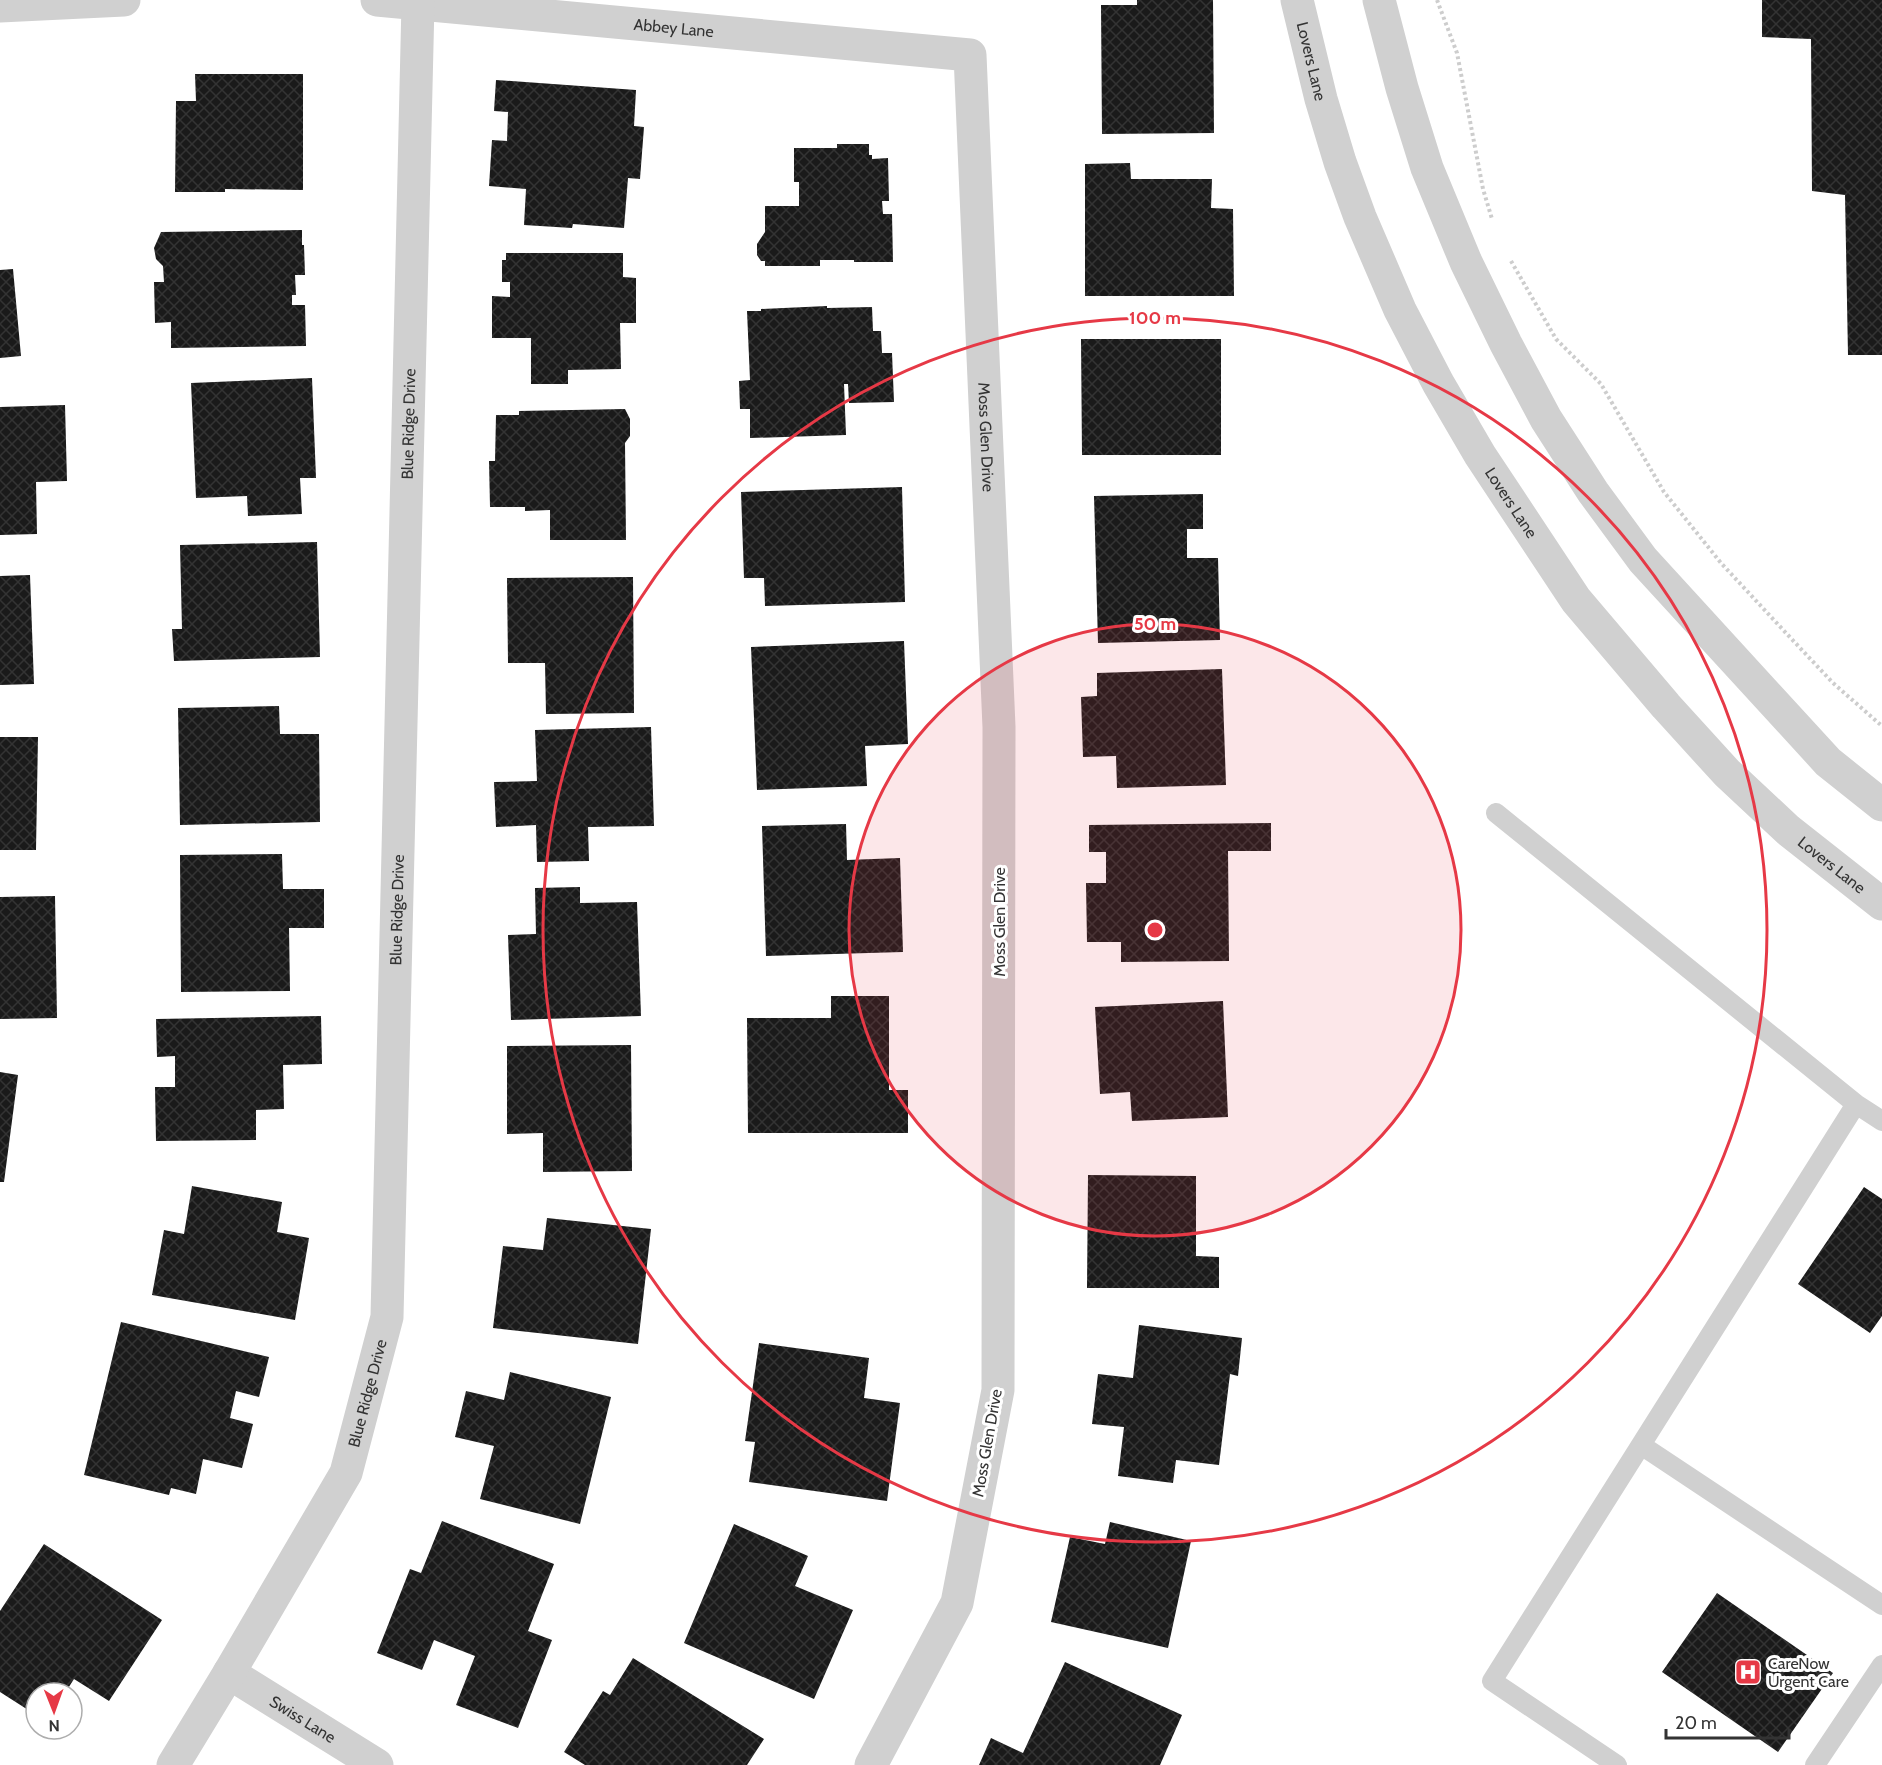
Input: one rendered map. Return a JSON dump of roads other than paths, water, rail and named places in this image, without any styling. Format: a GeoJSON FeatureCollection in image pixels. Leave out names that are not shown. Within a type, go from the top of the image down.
{"type":"FeatureCollection","features":[{"type":"Feature","properties":{"kind":"street"},"geometry":{"type":"LineString","coordinates":[[0,6],[124,0]]}},
{"type":"Feature","properties":{"kind":"street","name":"Abbey Lane"},"geometry":{"type":"LineString","coordinates":[[377,0],[970,55]]}},
{"type":"Feature","properties":{"kind":"street","name":"Lovers Lane"},"geometry":{"type":"LineString","coordinates":[[1297,0],[1305,41],[1321,99],[1360,217],[1400,310],[1438,383],[1480,455],[1576,600],[1665,706],[1726,773],[1788,830],[1882,904]]}},
{"type":"Feature","properties":{"kind":"street"},"geometry":{"type":"LineString","coordinates":[[1379,0],[1402,88],[1427,168],[1466,262],[1546,419],[1593,492],[1643,560],[1828,762],[1882,805]]}},
{"type":"Feature","properties":{"kind":"street","name":"Blue Ridge Drive"},"geometry":{"type":"LineString","coordinates":[[173,1765],[230,1674],[346,1473],[387,1317],[418,3]]}},
{"type":"Feature","properties":{"kind":"street","name":"Moss Glen Drive"},"geometry":{"type":"LineString","coordinates":[[871,1765],[957,1603],[998,1390],[999,727],[970,55]]}},
{"type":"Feature","properties":{"kind":"street","name":"Swiss Lane"},"geometry":{"type":"LineString","coordinates":[[230,1674],[377,1765]]}},
{"type":"Feature","properties":{"kind":"lane"},"geometry":{"type":"LineString","coordinates":[[1496,813],[1856,1104],[1882,1121]]}},
{"type":"Feature","properties":{"kind":"lane"},"geometry":{"type":"LineString","coordinates":[[1617,1765],[1492,1681],[1856,1104]]}},
{"type":"Feature","properties":{"kind":"lane"},"geometry":{"type":"LineString","coordinates":[[1641,1445],[1882,1605]]}},
{"type":"Feature","properties":{"kind":"lane"},"geometry":{"type":"LineString","coordinates":[[1815,1765],[1882,1665]]}},
{"type":"Feature","properties":{"kind":"place","name":"CareNow Urgent Care"},"geometry":{"type":"Point","coordinates":[1748,1672]}}]}
